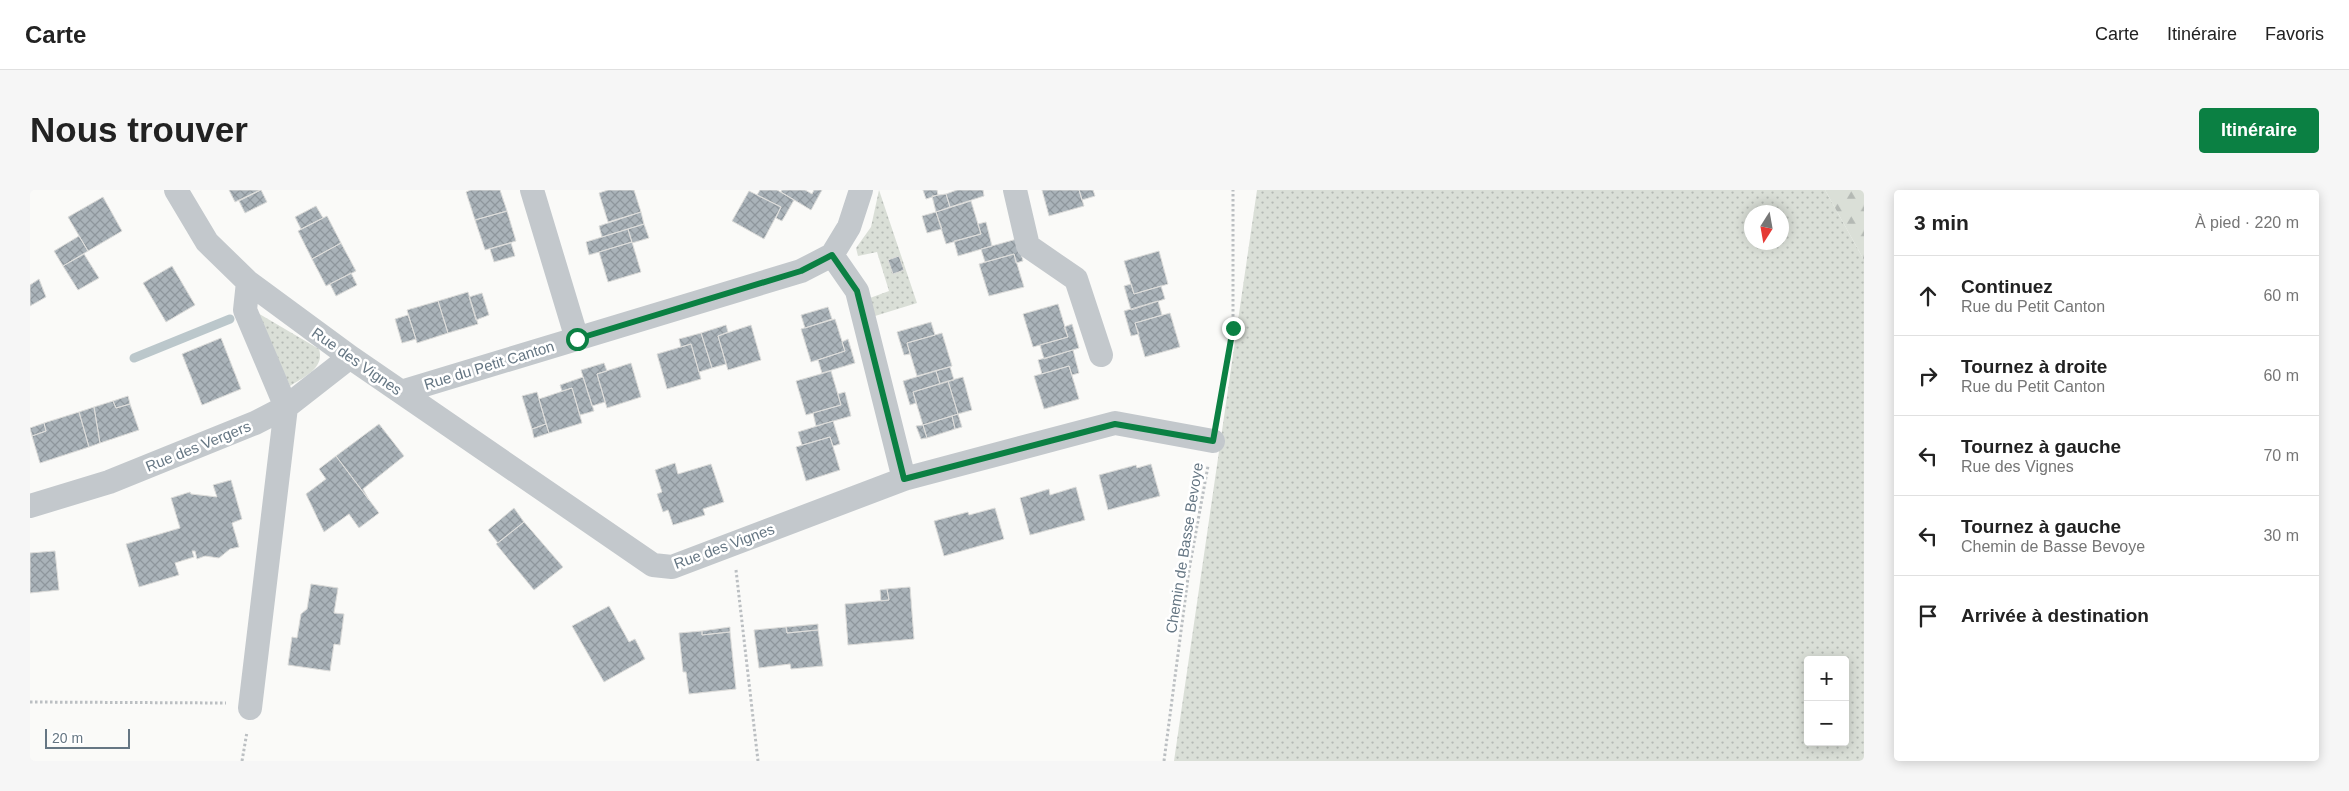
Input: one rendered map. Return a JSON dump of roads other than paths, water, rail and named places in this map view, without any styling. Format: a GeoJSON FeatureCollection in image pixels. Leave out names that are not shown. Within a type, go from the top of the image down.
{"type":"FeatureCollection","features":[{"type":"Feature","properties":{"kind":"street","name":"Rue des Vignes"},"geometry":{"type":"LineString","coordinates":[[176,190],[207,242],[248,282],[350,357],[653,565],[672,567],[904,479],[1115,424],[1213,441]]}},
{"type":"Feature","properties":{"kind":"street"},"geometry":{"type":"LineString","coordinates":[[532,190],[577,339]]}},
{"type":"Feature","properties":{"kind":"street"},"geometry":{"type":"LineString","coordinates":[[861,190],[849,227],[832,255],[857,291],[904,479]]}},
{"type":"Feature","properties":{"kind":"street"},"geometry":{"type":"LineString","coordinates":[[1015,190],[1028,246],[1076,279],[1101,355]]}},
{"type":"Feature","properties":{"kind":"street","name":"Rue du Petit Canton"},"geometry":{"type":"LineString","coordinates":[[401,392],[801,271],[832,255]]}},
{"type":"Feature","properties":{"kind":"street"},"geometry":{"type":"LineString","coordinates":[[248,282],[245,310],[286,407],[250,708]]}},
{"type":"Feature","properties":{"kind":"street","name":"Rue des Vergers"},"geometry":{"type":"LineString","coordinates":[[30,506],[109,482],[254,424],[286,407],[350,357]]}},
{"type":"Feature","properties":{"kind":"waterway"},"geometry":{"type":"LineString","coordinates":[[134,358],[230,319]]}}]}
